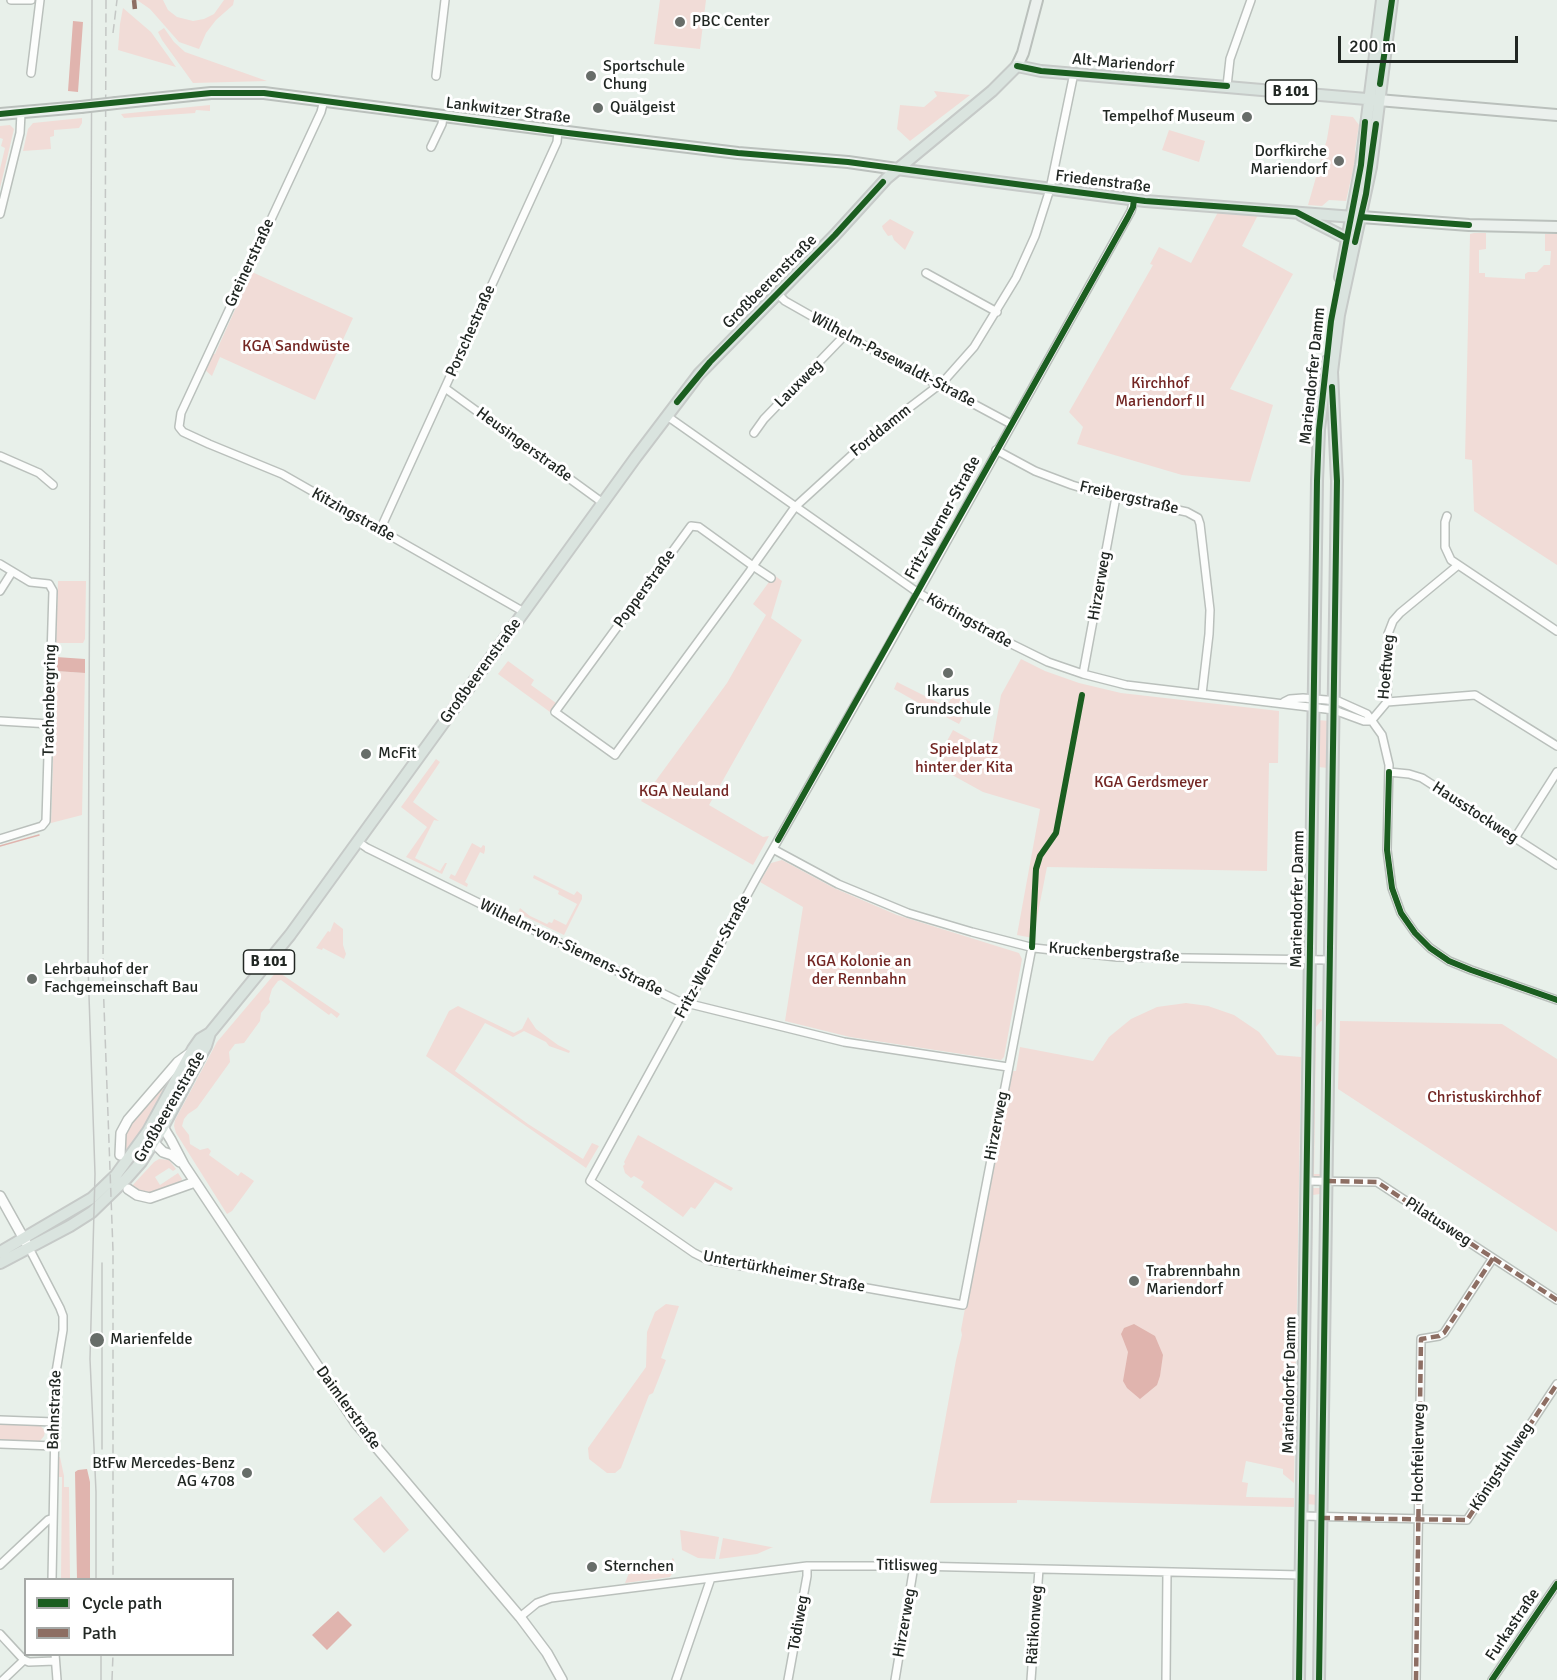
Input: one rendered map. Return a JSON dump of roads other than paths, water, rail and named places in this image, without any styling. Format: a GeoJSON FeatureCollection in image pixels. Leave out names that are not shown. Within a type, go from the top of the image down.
{"type":"FeatureCollection","features":[{"type":"Feature","properties":{"kind":"main road"},"geometry":{"type":"LineString","coordinates":[[1017,66],[1023,53],[1037,0]]}},
{"type":"Feature","properties":{"kind":"main road","name":"Mariendorfer Damm"},"geometry":{"type":"LineString","coordinates":[[1299,1680],[1320,430],[1331,321],[1346,238],[1371,167],[1373,99],[1382,0]]}},
{"type":"Feature","properties":{"kind":"main road","name":"Mariendorfer Damm"},"geometry":{"type":"LineString","coordinates":[[1373,99],[1392,0]]}},
{"type":"Feature","properties":{"kind":"main road","name":"Alt-Mariendorf"},"geometry":{"type":"LineString","coordinates":[[1017,66],[1074,74],[1557,115]]}},
{"type":"Feature","properties":{"kind":"main road","name":"Großbeerenstraße"},"geometry":{"type":"LineString","coordinates":[[125,1179],[154,1143],[154,1127],[189,1053],[200,1040],[210,1033],[278,950],[603,503],[705,368],[897,169],[992,91],[1017,66]]}},
{"type":"Feature","properties":{"kind":"main road","name":"Lankwitzer Straße"},"geometry":{"type":"LineString","coordinates":[[0,114],[228,92],[264,93],[558,131],[897,169]]}},
{"type":"Feature","properties":{"kind":"main road","name":"Friedenstraße"},"geometry":{"type":"LineString","coordinates":[[897,169],[1134,200],[1355,217]]}},
{"type":"Feature","properties":{"kind":"main road"},"geometry":{"type":"LineString","coordinates":[[1296,212],[1346,238]]}},
{"type":"Feature","properties":{"kind":"main road"},"geometry":{"type":"LineString","coordinates":[[1355,217],[1557,227]]}},
{"type":"Feature","properties":{"kind":"main road","name":"Mariendorfer Damm"},"geometry":{"type":"LineString","coordinates":[[1319,1680],[1337,481],[1332,372],[1355,217]]}},
{"type":"Feature","properties":{"kind":"main road","name":"Großbeerenstraße"},"geometry":{"type":"LineString","coordinates":[[125,1179],[154,1127],[206,1046],[210,1033]]}},
{"type":"Feature","properties":{"kind":"main road","name":"B 101"},"geometry":{"type":"LineString","coordinates":[[0,1252],[125,1179]]}},
{"type":"Feature","properties":{"kind":"main road","name":"B 101"},"geometry":{"type":"LineString","coordinates":[[0,1263],[92,1212],[125,1179]]}},
{"type":"Feature","properties":{"kind":"street"},"geometry":{"type":"LineString","coordinates":[[11,0],[31,0]]}},
{"type":"Feature","properties":{"kind":"street"},"geometry":{"type":"LineString","coordinates":[[32,73],[40,0]]}},
{"type":"Feature","properties":{"kind":"street"},"geometry":{"type":"LineString","coordinates":[[436,76],[445,0]]}},
{"type":"Feature","properties":{"kind":"street"},"geometry":{"type":"LineString","coordinates":[[1227,86],[1230,58],[1251,0]]}},
{"type":"Feature","properties":{"kind":"street","name":"Forddamm"},"geometry":{"type":"LineString","coordinates":[[615,755],[795,507],[867,441],[938,386],[974,347],[997,312],[1035,236],[1050,189],[1074,74]]}},
{"type":"Feature","properties":{"kind":"street","name":"Greinerstraße"},"geometry":{"type":"LineString","coordinates":[[179,427],[181,413],[321,112],[324,100]]}},
{"type":"Feature","properties":{"kind":"street"},"geometry":{"type":"LineString","coordinates":[[0,214],[20,133],[21,113]]}},
{"type":"Feature","properties":{"kind":"street"},"geometry":{"type":"LineString","coordinates":[[431,147],[443,117]]}},
{"type":"Feature","properties":{"kind":"street","name":"Porschestraße"},"geometry":{"type":"LineString","coordinates":[[380,530],[557,142],[558,131]]}},
{"type":"Feature","properties":{"kind":"street","name":"Fritz-Werner-Straße"},"geometry":{"type":"LineString","coordinates":[[590,1181],[767,859],[1131,211],[1134,200]]}},
{"type":"Feature","properties":{"kind":"street"},"geometry":{"type":"LineString","coordinates":[[926,273],[997,312]]}},
{"type":"Feature","properties":{"kind":"street","name":"Wilhelm-Pasewaldt-Straße"},"geometry":{"type":"LineString","coordinates":[[777,293],[785,301],[1011,424]]}},
{"type":"Feature","properties":{"kind":"street","name":"Lauxweg"},"geometry":{"type":"LineString","coordinates":[[754,433],[764,419],[846,335]]}},
{"type":"Feature","properties":{"kind":"street","name":"Heusingerstraße"},"geometry":{"type":"LineString","coordinates":[[445,388],[603,503]]}},
{"type":"Feature","properties":{"kind":"street","name":"Körtingstraße"},"geometry":{"type":"LineString","coordinates":[[667,416],[917,592],[979,628],[1048,662],[1125,685],[1334,705],[1364,721],[1371,721]]}},
{"type":"Feature","properties":{"kind":"street","name":"Kitzingstraße"},"geometry":{"type":"LineString","coordinates":[[179,427],[183,432],[209,444],[282,474],[524,612]]}},
{"type":"Feature","properties":{"kind":"street","name":"Freibergstraße"},"geometry":{"type":"LineString","coordinates":[[996,450],[1055,479],[1116,497],[1191,513],[1199,521],[1210,621],[1202,694]]}},
{"type":"Feature","properties":{"kind":"street"},"geometry":{"type":"LineString","coordinates":[[0,456],[39,473],[53,485]]}},
{"type":"Feature","properties":{"kind":"street","name":"Hirzerweg"},"geometry":{"type":"LineString","coordinates":[[1083,674],[1116,497]]}},
{"type":"Feature","properties":{"kind":"street"},"geometry":{"type":"LineString","coordinates":[[1447,516],[1444,522],[1445,548],[1448,556],[1457,566],[1557,631]]}},
{"type":"Feature","properties":{"kind":"street","name":"Popperstraße"},"geometry":{"type":"LineString","coordinates":[[615,755],[555,712],[691,526],[699,527],[753,566]]}},
{"type":"Feature","properties":{"kind":"street","name":"Trachenbergring"},"geometry":{"type":"LineString","coordinates":[[0,564],[30,582],[47,583],[53,588],[45,823],[0,839]]}},
{"type":"Feature","properties":{"kind":"street"},"geometry":{"type":"LineString","coordinates":[[753,566],[771,578]]}},
{"type":"Feature","properties":{"kind":"street","name":"Hoeftweg"},"geometry":{"type":"LineString","coordinates":[[1371,721],[1387,702],[1388,634],[1391,625],[1400,613],[1457,566]]}},
{"type":"Feature","properties":{"kind":"street"},"geometry":{"type":"LineString","coordinates":[[0,591],[12,572]]}},
{"type":"Feature","properties":{"kind":"street"},"geometry":{"type":"LineString","coordinates":[[1387,702],[1475,694],[1557,746]]}},
{"type":"Feature","properties":{"kind":"street"},"geometry":{"type":"LineString","coordinates":[[0,721],[50,724]]}},
{"type":"Feature","properties":{"kind":"street"},"geometry":{"type":"LineString","coordinates":[[1371,721],[1385,742],[1389,772],[1387,850],[1392,888],[1401,913],[1415,933],[1430,948],[1449,961],[1557,1000]]}},
{"type":"Feature","properties":{"kind":"street","name":"Hausstockweg"},"geometry":{"type":"LineString","coordinates":[[1389,772],[1422,778],[1557,866]]}},
{"type":"Feature","properties":{"kind":"street"},"geometry":{"type":"LineString","coordinates":[[1515,838],[1557,772]]}},
{"type":"Feature","properties":{"kind":"street","name":"Wilhelm-von-Siemens-Straße"},"geometry":{"type":"LineString","coordinates":[[357,841],[660,993],[687,1004],[844,1042],[1008,1067]]}},
{"type":"Feature","properties":{"kind":"street","name":"Kruckenbergstraße"},"geometry":{"type":"LineString","coordinates":[[773,849],[822,876],[898,909],[1032,947],[1117,957],[1330,960]]}},
{"type":"Feature","properties":{"kind":"street","name":"Hirzerweg"},"geometry":{"type":"LineString","coordinates":[[963,1305],[1032,947]]}},
{"type":"Feature","properties":{"kind":"street"},"geometry":{"type":"LineString","coordinates":[[120,1155],[122,1133],[128,1120],[178,1062],[189,1053]]}},
{"type":"Feature","properties":{"kind":"street","name":"Daimlerstraße"},"geometry":{"type":"LineString","coordinates":[[154,1127],[184,1165],[355,1422],[520,1617],[547,1653],[562,1680]]}},
{"type":"Feature","properties":{"kind":"street"},"geometry":{"type":"LineString","coordinates":[[154,1143],[184,1165]]}},
{"type":"Feature","properties":{"kind":"street"},"geometry":{"type":"LineString","coordinates":[[141,1162],[157,1153],[164,1152]]}},
{"type":"Feature","properties":{"kind":"street"},"geometry":{"type":"LineString","coordinates":[[125,1179],[137,1195],[150,1198],[195,1182]]}},
{"type":"Feature","properties":{"kind":"street","name":"Untertürkheimer Straße"},"geometry":{"type":"LineString","coordinates":[[590,1181],[694,1253],[708,1260],[963,1305]]}},
{"type":"Feature","properties":{"kind":"street","name":"Pilatusweg"},"geometry":{"type":"LineString","coordinates":[[1307,1181],[1377,1182],[1557,1300]]}},
{"type":"Feature","properties":{"kind":"street"},"geometry":{"type":"LineString","coordinates":[[0,1196],[29,1248]]}},
{"type":"Feature","properties":{"kind":"street","name":"Bahnstraße"},"geometry":{"type":"LineString","coordinates":[[29,1248],[63,1317],[56,1372],[52,1578]]}},
{"type":"Feature","properties":{"kind":"street","name":"Hochfeilerweg"},"geometry":{"type":"LineString","coordinates":[[1416,1680],[1421,1339],[1444,1333],[1493,1258]]}},
{"type":"Feature","properties":{"kind":"street","name":"Königstuhlweg"},"geometry":{"type":"LineString","coordinates":[[1418,1519],[1467,1520],[1557,1384]]}},
{"type":"Feature","properties":{"kind":"street"},"geometry":{"type":"LineString","coordinates":[[0,1420],[54,1422]]}},
{"type":"Feature","properties":{"kind":"street"},"geometry":{"type":"LineString","coordinates":[[0,1444],[54,1446]]}},
{"type":"Feature","properties":{"kind":"street"},"geometry":{"type":"LineString","coordinates":[[1302,1516],[1418,1519]]}},
{"type":"Feature","properties":{"kind":"street"},"geometry":{"type":"LineString","coordinates":[[0,1565],[52,1518]]}},
{"type":"Feature","properties":{"kind":"street","name":"Titlisweg"},"geometry":{"type":"LineString","coordinates":[[520,1617],[537,1603],[551,1598],[807,1566],[914,1566],[1301,1575]]}},
{"type":"Feature","properties":{"kind":"street","name":"Tödiweg"},"geometry":{"type":"LineString","coordinates":[[788,1680],[807,1566]]}},
{"type":"Feature","properties":{"kind":"street","name":"Hirzerweg"},"geometry":{"type":"LineString","coordinates":[[895,1680],[914,1566]]}},
{"type":"Feature","properties":{"kind":"street","name":"Rätikonweg"},"geometry":{"type":"LineString","coordinates":[[1032,1680],[1039,1569]]}},
{"type":"Feature","properties":{"kind":"street"},"geometry":{"type":"LineString","coordinates":[[1166,1680],[1167,1572]]}},
{"type":"Feature","properties":{"kind":"street"},"geometry":{"type":"LineString","coordinates":[[676,1680],[711,1578]]}},
{"type":"Feature","properties":{"kind":"street","name":"Furkastraße"},"geometry":{"type":"LineString","coordinates":[[1492,1680],[1557,1584]]}},
{"type":"Feature","properties":{"kind":"street"},"geometry":{"type":"LineString","coordinates":[[0,1634],[24,1660],[29,1662],[55,1658],[57,1680]]}},
{"type":"Feature","properties":{"kind":"street"},"geometry":{"type":"LineString","coordinates":[[3,1680],[24,1660]]}},
{"type":"Feature","properties":{"kind":"waterway"},"geometry":{"type":"LineString","coordinates":[[0,846],[39,835]]}},
{"type":"Feature","properties":{"kind":"tram line"},"geometry":{"type":"LineString","coordinates":[[92,0],[88,966],[95,1174],[90,1359],[96,1492],[96,1578]]}},
{"type":"Feature","properties":{"kind":"tram line"},"geometry":{"type":"LineString","coordinates":[[102,1263],[102,1449]]}},
{"type":"Feature","properties":{"kind":"tram line"},"geometry":{"type":"LineString","coordinates":[[101,1656],[101,1680]]}},
{"type":"Feature","properties":{"kind":"railway"},"geometry":{"type":"LineString","coordinates":[[106,0],[103,979],[113,1251],[113,1578]]}},
{"type":"Feature","properties":{"kind":"railway"},"geometry":{"type":"LineString","coordinates":[[113,33],[117,0]]}},
{"type":"Feature","properties":{"kind":"railway"},"geometry":{"type":"LineString","coordinates":[[112,1680],[113,1656]]}},
{"type":"Feature","properties":{"kind":"place","name":"PBC Center"},"geometry":{"type":"Point","coordinates":[680,22]}},
{"type":"Feature","properties":{"kind":"place","name":"Sportschule Chung"},"geometry":{"type":"Point","coordinates":[591,76]}},
{"type":"Feature","properties":{"kind":"place","name":"Quälgeist"},"geometry":{"type":"Point","coordinates":[598,108]}},
{"type":"Feature","properties":{"kind":"place","name":"Tempelhof Museum"},"geometry":{"type":"Point","coordinates":[1247,117]}},
{"type":"Feature","properties":{"kind":"place","name":"Dorfkirche Mariendorf"},"geometry":{"type":"Point","coordinates":[1339,161]}},
{"type":"Feature","properties":{"kind":"place","name":"Ikarus Grundschule"},"geometry":{"type":"Point","coordinates":[948,673]}},
{"type":"Feature","properties":{"kind":"place","name":"McFit"},"geometry":{"type":"Point","coordinates":[366,754]}},
{"type":"Feature","properties":{"kind":"place","name":"Lehrbauhof der Fachgemeinschaft Bau"},"geometry":{"type":"Point","coordinates":[32,979]}},
{"type":"Feature","properties":{"kind":"place","name":"Trabrennbahn Mariendorf"},"geometry":{"type":"Point","coordinates":[1134,1281]}},
{"type":"Feature","properties":{"kind":"place","name":"Marienfelde"},"geometry":{"type":"Point","coordinates":[97,1340]}},
{"type":"Feature","properties":{"kind":"place","name":"BtFw Mercedes-Benz AG 4708"},"geometry":{"type":"Point","coordinates":[247,1473]}},
{"type":"Feature","properties":{"kind":"place","name":"Sternchen"},"geometry":{"type":"Point","coordinates":[592,1567]}},
{"type":"Feature","properties":{"kind":"park label","name":"KGA Sandwüste"},"geometry":{"type":"Point","coordinates":[296,347]}},
{"type":"Feature","properties":{"kind":"park label","name":"Kirchhof Mariendorf II"},"geometry":{"type":"Point","coordinates":[1160,393]}},
{"type":"Feature","properties":{"kind":"park label","name":"Spielplatz hinter der Kita"},"geometry":{"type":"Point","coordinates":[964,759]}},
{"type":"Feature","properties":{"kind":"park label","name":"KGA Gerdsmeyer"},"geometry":{"type":"Point","coordinates":[1151,783]}},
{"type":"Feature","properties":{"kind":"park label","name":"KGA Neuland"},"geometry":{"type":"Point","coordinates":[684,792]}},
{"type":"Feature","properties":{"kind":"park label","name":"KGA Kolonie an der Rennbahn"},"geometry":{"type":"Point","coordinates":[859,971]}},
{"type":"Feature","properties":{"kind":"park label","name":"Christuskirchhof"},"geometry":{"type":"Point","coordinates":[1484,1098]}}]}
